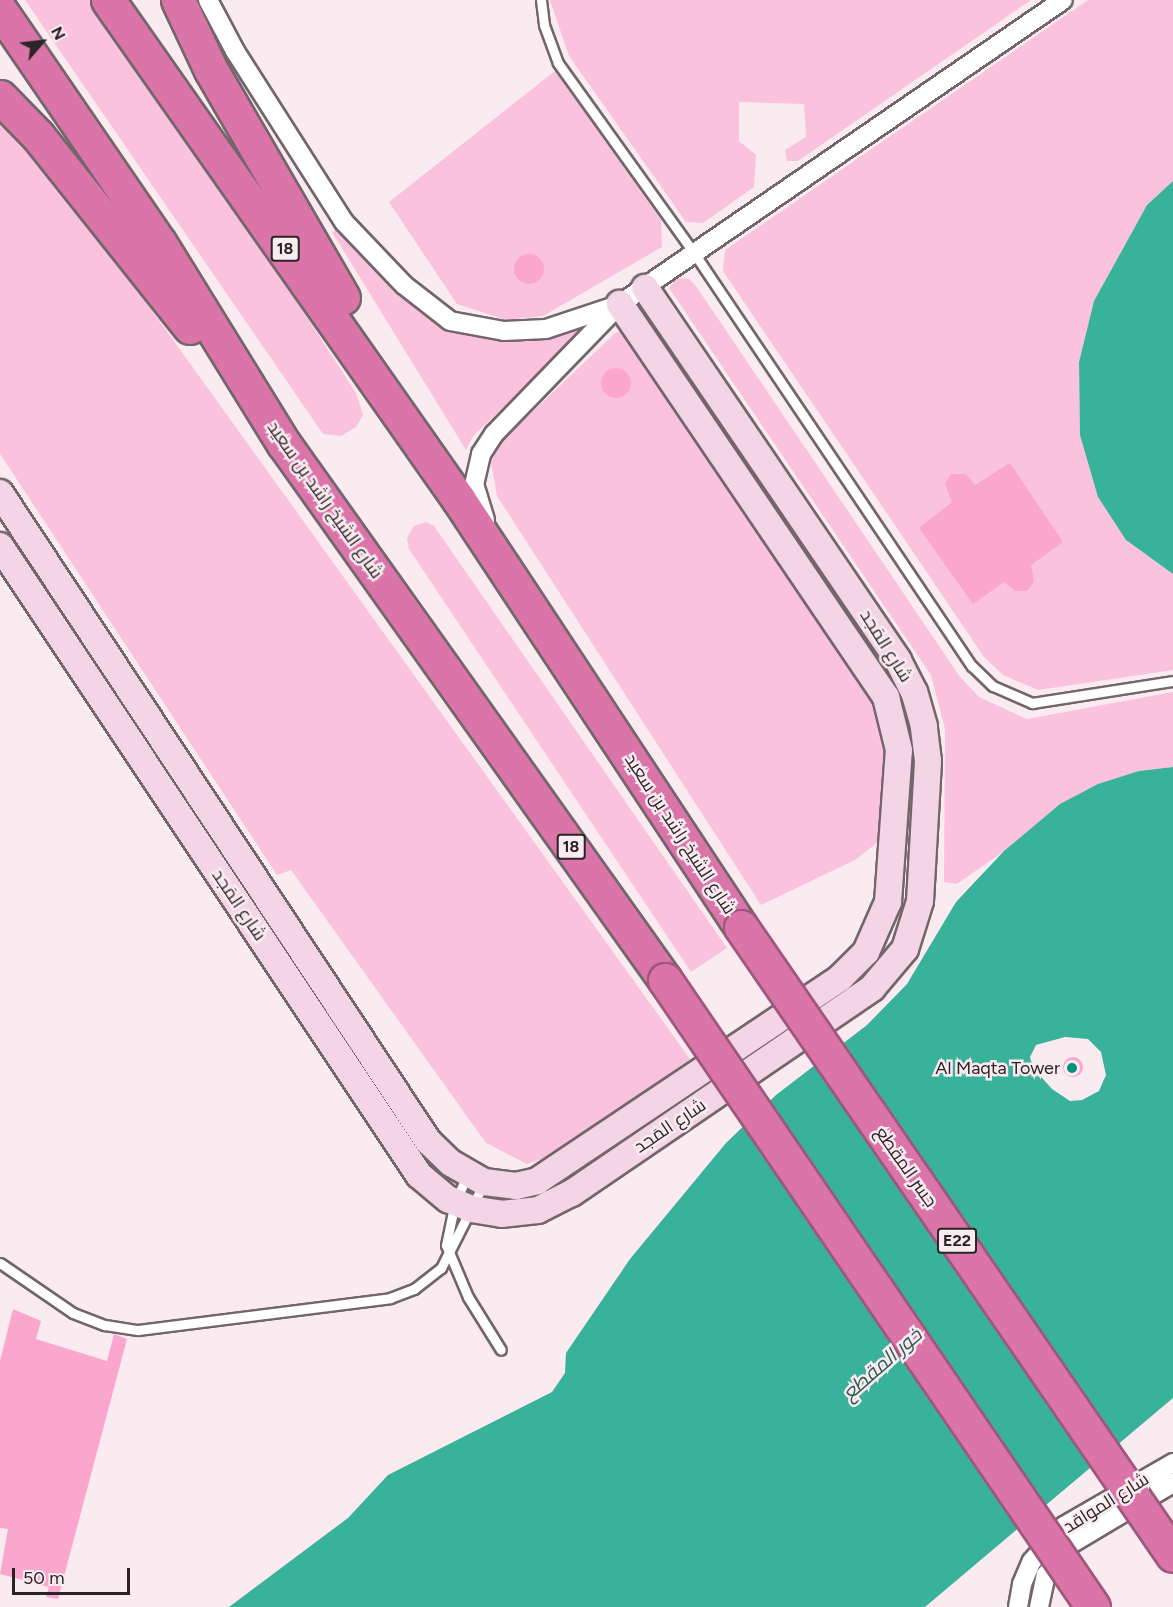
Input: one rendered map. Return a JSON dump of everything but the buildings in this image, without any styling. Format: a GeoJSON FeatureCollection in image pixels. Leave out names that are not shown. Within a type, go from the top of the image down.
{"type":"FeatureCollection","features":[{"type":"Feature","properties":{"kind":"highway","name":"شارع الشيخ راشد بن سعيد"},"geometry":{"type":"LineString","coordinates":[[108,0],[459,500],[741,927]]}},
{"type":"Feature","properties":{"kind":"highway"},"geometry":{"type":"LineString","coordinates":[[178,0],[211,70],[459,500]]}},
{"type":"Feature","properties":{"kind":"highway","name":"شارع الشيخ راشد بن سعيد"},"geometry":{"type":"LineString","coordinates":[[0,10],[153,232],[284,444],[665,980],[1094,1607]]}},
{"type":"Feature","properties":{"kind":"highway"},"geometry":{"type":"LineString","coordinates":[[0,97],[38,136],[284,444]]}},
{"type":"Feature","properties":{"kind":"highway","name":"جسر المقطع"},"geometry":{"type":"LineString","coordinates":[[741,927],[1173,1555]]}},
{"type":"Feature","properties":{"kind":"street"},"geometry":{"type":"LineString","coordinates":[[208,0],[235,51],[344,222],[404,285],[450,321],[504,331],[546,329],[620,304]]}},
{"type":"Feature","properties":{"kind":"street"},"geometry":{"type":"LineString","coordinates":[[504,569],[474,485],[481,454],[494,434],[620,304],[1063,0]]}},
{"type":"Feature","properties":{"kind":"street","name":"شارع المَجد"},"geometry":{"type":"LineString","coordinates":[[0,546],[408,1160],[433,1188],[463,1206],[520,1214],[538,1210],[572,1193],[872,988],[900,957],[917,918],[927,761],[924,726],[914,692],[898,660],[645,288]]}},
{"type":"Feature","properties":{"kind":"street","name":"شارع المَجد"},"geometry":{"type":"LineString","coordinates":[[0,493],[418,1128],[439,1154],[476,1179],[516,1186],[556,1171],[840,978],[866,952],[888,903],[899,750],[886,697],[620,304]]}},
{"type":"Feature","properties":{"kind":"street","name":"شارع المواقد"},"geometry":{"type":"LineString","coordinates":[[1018,1607],[1022,1584],[1042,1547],[1064,1526],[1173,1463]]}},
{"type":"Feature","properties":{"kind":"street","name":"شارع المواقد"},"geometry":{"type":"LineString","coordinates":[[1039,1607],[1042,1586],[1053,1563],[1079,1538],[1173,1483]]}},
{"type":"Feature","properties":{"kind":"lane"},"geometry":{"type":"LineString","coordinates":[[541,0],[544,25],[558,63],[694,254],[972,666],[993,687],[1032,703],[1173,681]]}},
{"type":"Feature","properties":{"kind":"lane"},"geometry":{"type":"LineString","coordinates":[[0,1263],[73,1313],[105,1325],[156,1330],[399,1296],[430,1279],[448,1252],[463,1206],[476,1179]]}},
{"type":"Feature","properties":{"kind":"lane"},"geometry":{"type":"LineString","coordinates":[[476,1179],[463,1206],[447,1230],[448,1252],[476,1312],[501,1350]]}},
{"type":"Feature","properties":{"kind":"shaded area"},"geometry":{"type":"Polygon","coordinates":[[[25,0],[91,0],[204,158],[356,393],[363,415],[356,427],[341,436],[323,434],[25,0]]]}},
{"type":"Feature","properties":{"kind":"shaded area"},"geometry":{"type":"Polygon","coordinates":[[[550,0],[1031,0],[798,161],[787,161],[785,150],[806,137],[804,104],[739,102],[739,141],[756,155],[754,187],[703,223],[686,222],[569,56],[550,0]]]}},
{"type":"Feature","properties":{"kind":"shaded area"},"geometry":{"type":"Polygon","coordinates":[[[1088,0],[1173,0],[1173,181],[1147,205],[1094,301],[1079,362],[1080,435],[1126,540],[1173,574],[1173,670],[1038,690],[1003,675],[984,657],[723,271],[725,250],[1088,0]]]}},
{"type":"Feature","properties":{"kind":"shaded area"},"geometry":{"type":"Polygon","coordinates":[[[555,71],[661,220],[662,247],[543,316],[506,320],[457,304],[389,202],[555,71]]]}},
{"type":"Feature","properties":{"kind":"shaded area"},"geometry":{"type":"Polygon","coordinates":[[[0,117],[66,191],[690,1059],[559,1153],[527,1164],[486,1143],[291,870],[277,875],[0,454],[0,117]]]}},
{"type":"Feature","properties":{"kind":"shaded area"},"geometry":{"type":"Polygon","coordinates":[[[339,228],[446,329],[506,340],[548,335],[574,324],[580,328],[580,334],[473,436],[466,450],[332,232],[339,228]]]}},
{"type":"Feature","properties":{"kind":"shaded area"},"geometry":{"type":"Polygon","coordinates":[[[677,278],[689,279],[696,286],[960,677],[979,697],[1027,719],[1173,692],[1173,767],[1139,771],[1060,804],[1004,851],[957,884],[944,882],[945,729],[931,675],[669,288],[677,278]]]}},
{"type":"Feature","properties":{"kind":"shaded area"},"geometry":{"type":"Polygon","coordinates":[[[626,330],[869,690],[887,746],[882,839],[855,860],[761,905],[497,496],[491,462],[501,442],[615,333],[626,330]]]}},
{"type":"Feature","properties":{"kind":"shaded area"},"geometry":{"type":"Polygon","coordinates":[[[426,522],[434,526],[727,948],[691,972],[409,549],[407,538],[414,526],[426,522]]]}},
{"type":"Feature","properties":{"kind":"water"},"geometry":{"type":"Polygon","coordinates":[[[1173,181],[1173,574],[1126,540],[1098,497],[1080,435],[1079,362],[1094,301],[1147,205],[1173,181]]]}},
{"type":"Feature","properties":{"kind":"water","name":"خور المقطع"},"geometry":{"type":"Polygon","coordinates":[[[1173,767],[1173,1398],[925,1607],[229,1607],[348,1518],[388,1475],[552,1392],[565,1373],[566,1353],[630,1259],[726,1143],[776,1095],[867,1025],[907,984],[956,902],[1004,851],[1060,804],[1098,784],[1139,771],[1173,767]],[[1065,1037],[1036,1045],[1030,1057],[1033,1068],[1052,1089],[1070,1101],[1082,1100],[1099,1091],[1106,1075],[1101,1052],[1088,1039],[1065,1037]]]}},
{"type":"Feature","properties":{"kind":"place","name":"Al Maqta Tower"},"geometry":{"type":"Point","coordinates":[1072,1068]}}]}
